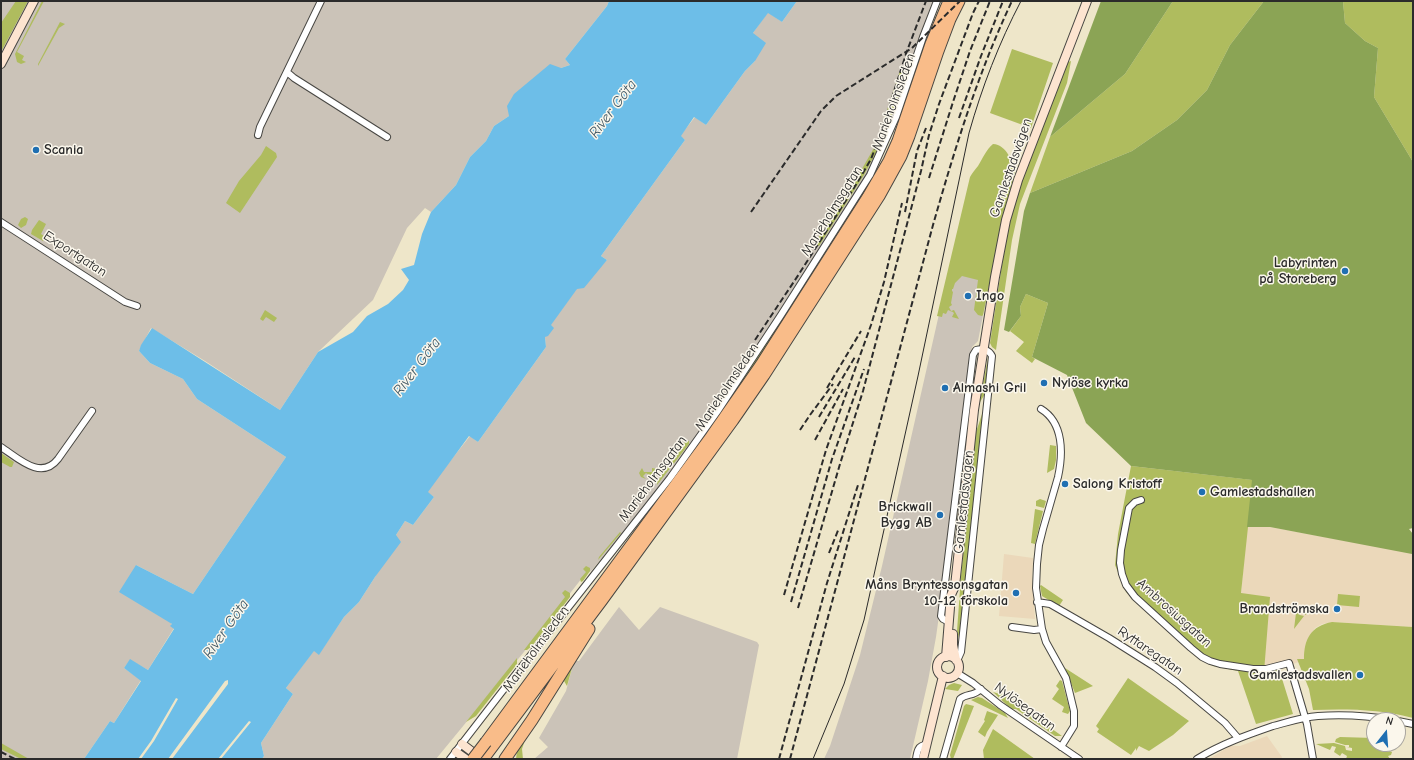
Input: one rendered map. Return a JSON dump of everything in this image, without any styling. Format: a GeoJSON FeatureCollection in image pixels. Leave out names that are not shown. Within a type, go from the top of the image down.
{"type":"FeatureCollection","features":[{"type":"Feature","properties":{"kind":"highway","name":"Marieholmsleden"},"geometry":{"type":"LineString","coordinates":[[482,759],[489,744],[711,437],[760,365],[868,197],[889,161],[898,141],[931,44],[949,1]]}},
{"type":"Feature","properties":{"kind":"highway","name":"Marieholmsleden"},"geometry":{"type":"LineString","coordinates":[[473,759],[489,744],[602,600],[734,420],[764,375],[891,176],[909,136],[938,51],[950,19],[959,1]]}},
{"type":"Feature","properties":{"kind":"highway"},"geometry":{"type":"LineString","coordinates":[[505,759],[513,754],[593,622],[602,600]]}},
{"type":"Feature","properties":{"kind":"street"},"geometry":{"type":"LineString","coordinates":[[1,64],[34,1]]}},
{"type":"Feature","properties":{"kind":"street"},"geometry":{"type":"LineString","coordinates":[[258,135],[260,127],[321,1]]}},
{"type":"Feature","properties":{"kind":"street","name":"Marieholmsgatan"},"geometry":{"type":"LineString","coordinates":[[450,759],[699,439],[857,197],[870,175],[889,135],[937,1]]}},
{"type":"Feature","properties":{"kind":"street","name":"Gamlestadsvägen"},"geometry":{"type":"LineString","coordinates":[[956,660],[953,645],[956,594],[955,586],[974,410],[1002,241],[1011,199],[1088,1]]}},
{"type":"Feature","properties":{"kind":"street"},"geometry":{"type":"LineString","coordinates":[[287,72],[294,78],[387,137]]}},
{"type":"Feature","properties":{"kind":"street","name":"Exportgatan"},"geometry":{"type":"LineString","coordinates":[[1,222],[125,302],[137,306]]}},
{"type":"Feature","properties":{"kind":"street","name":"Gamlestadsvägen"},"geometry":{"type":"LineString","coordinates":[[949,622],[941,616],[973,355],[976,350],[983,349],[989,351],[992,356],[961,652],[956,660]]}},
{"type":"Feature","properties":{"kind":"street"},"geometry":{"type":"LineString","coordinates":[[974,410],[987,400]]}},
{"type":"Feature","properties":{"kind":"street"},"geometry":{"type":"LineString","coordinates":[[1041,409],[1050,415],[1057,427],[1061,456],[1058,477],[1043,529],[1036,564],[1037,602],[1042,629],[1046,642],[1066,678],[1074,710],[1074,726],[1061,747]]}},
{"type":"Feature","properties":{"kind":"street"},"geometry":{"type":"LineString","coordinates":[[1,447],[33,467],[40,469],[47,468],[52,466],[58,459],[92,411]]}},
{"type":"Feature","properties":{"kind":"street","name":"Ambrosiusgatan"},"geometry":{"type":"LineString","coordinates":[[1142,500],[1132,504],[1129,508],[1121,550],[1120,563],[1122,574],[1129,591],[1191,648],[1202,657],[1210,661],[1253,669],[1266,669],[1289,662],[1305,718]]}},
{"type":"Feature","properties":{"kind":"street","name":"Gamlestadsvägen"},"geometry":{"type":"LineString","coordinates":[[946,657],[951,595],[955,586]]}},
{"type":"Feature","properties":{"kind":"street","name":"Ryttaregatan"},"geometry":{"type":"LineString","coordinates":[[1037,602],[1050,604],[1141,657],[1197,699],[1225,723],[1238,738]]}},
{"type":"Feature","properties":{"kind":"street"},"geometry":{"type":"LineString","coordinates":[[1012,627],[1034,630],[1042,629]]}},
{"type":"Feature","properties":{"kind":"street"},"geometry":{"type":"LineString","coordinates":[[946,657],[951,657],[956,660],[959,666],[957,673],[950,677],[943,676],[938,671],[940,660],[946,657]]}},
{"type":"Feature","properties":{"kind":"street","name":"Nylösegatan"},"geometry":{"type":"LineString","coordinates":[[957,673],[981,689],[1000,705],[1079,759]]}},
{"type":"Feature","properties":{"kind":"street"},"geometry":{"type":"LineString","coordinates":[[923,759],[943,676]]}},
{"type":"Feature","properties":{"kind":"street"},"geometry":{"type":"LineString","coordinates":[[943,759],[960,699],[976,694],[981,689]]}},
{"type":"Feature","properties":{"kind":"street"},"geometry":{"type":"LineString","coordinates":[[1197,759],[1238,738],[1287,722],[1318,716],[1366,718]]}},
{"type":"Feature","properties":{"kind":"street"},"geometry":{"type":"LineString","coordinates":[[1305,718],[1313,759]]}},
{"type":"Feature","properties":{"kind":"street"},"geometry":{"type":"LineString","coordinates":[[462,744],[482,759]]}},
{"type":"Feature","properties":{"kind":"street"},"geometry":{"type":"LineString","coordinates":[[916,759],[919,748],[926,745]]}},
{"type":"Feature","properties":{"kind":"street"},"geometry":{"type":"LineString","coordinates":[[456,752],[466,759]]}},
{"type":"Feature","properties":{"kind":"shaded area"},"geometry":{"type":"Polygon","coordinates":[[[1,1],[609,1],[607,6],[565,59],[570,65],[561,68],[509,116],[494,126],[486,141],[470,157],[456,185],[431,212],[425,208],[407,228],[373,300],[318,352],[280,410],[151,328],[139,351],[150,363],[183,379],[197,399],[286,457],[193,594],[136,565],[174,628],[148,670],[130,660],[124,668],[141,680],[114,723],[110,721],[84,759],[1,759],[1,1]]]}},
{"type":"Feature","properties":{"kind":"shaded area"},"geometry":{"type":"Polygon","coordinates":[[[797,1],[935,1],[895,116],[869,174],[716,411],[654,495],[592,570],[582,578],[528,647],[436,759],[262,759],[264,756],[261,743],[293,694],[286,688],[314,650],[319,654],[344,617],[359,602],[375,577],[396,535],[405,521],[413,525],[434,497],[427,492],[440,474],[470,436],[478,442],[546,347],[545,337],[550,325],[577,288],[607,260],[601,256],[685,140],[680,136],[695,117],[706,125],[745,71],[755,61],[753,33],[768,12],[782,22],[797,1]]]}},
{"type":"Feature","properties":{"kind":"shaded area"},"geometry":{"type":"Polygon","coordinates":[[[949,270],[990,279],[978,341],[972,347],[949,544],[936,637],[928,681],[910,759],[824,759],[830,746],[860,655],[882,566],[949,270]]]}},
{"type":"Feature","properties":{"kind":"shaded area","name":"Brandströmska"},"geometry":{"type":"Polygon","coordinates":[[[1247,527],[1270,527],[1413,553],[1413,627],[1332,622],[1322,624],[1315,628],[1307,640],[1304,660],[1279,669],[1264,672],[1264,658],[1241,594],[1247,527]]]}},
{"type":"Feature","properties":{"kind":"shaded area","name":"Måns Bryntessonsgatan 10-12 förskola"},"geometry":{"type":"Polygon","coordinates":[[[1004,554],[1033,558],[1032,576],[1035,619],[999,616],[1004,554]]]}},
{"type":"Feature","properties":{"kind":"shaded area"},"geometry":{"type":"Polygon","coordinates":[[[619,607],[639,630],[660,607],[757,642],[759,645],[737,759],[534,759],[548,747],[539,738],[566,691],[574,661],[579,661],[619,607]]]}},
{"type":"Feature","properties":{"kind":"shaded area"},"geometry":{"type":"Polygon","coordinates":[[[1267,736],[1282,757],[1281,759],[1209,759],[1230,746],[1240,746],[1267,736]]]}},
{"type":"Feature","properties":{"kind":"green space"},"geometry":{"type":"Polygon","coordinates":[[[16,1],[28,1],[1,52],[1,23],[16,1]]]}},
{"type":"Feature","properties":{"kind":"green space"},"geometry":{"type":"Polygon","coordinates":[[[42,1],[44,1],[17,52],[24,56],[22,60],[26,62],[21,64],[17,62],[15,54],[42,1]]]}},
{"type":"Feature","properties":{"kind":"green space"},"geometry":{"type":"Polygon","coordinates":[[[1101,1],[1173,1],[1125,74],[1050,137],[1101,1]]]}},
{"type":"Feature","properties":{"kind":"green space"},"geometry":{"type":"Polygon","coordinates":[[[1173,1],[1264,1],[1230,45],[1207,90],[1177,120],[1132,151],[1030,193],[1050,137],[1125,74],[1173,1]]]}},
{"type":"Feature","properties":{"kind":"green space"},"geometry":{"type":"Polygon","coordinates":[[[1264,1],[1343,1],[1345,23],[1365,41],[1378,48],[1374,97],[1413,162],[1413,528],[1409,529],[1413,534],[1412,554],[1270,527],[1247,527],[1252,480],[1131,466],[1086,423],[1067,375],[1032,357],[1048,303],[1026,294],[1020,307],[1021,316],[1009,332],[1004,330],[1024,211],[1030,193],[1132,151],[1177,120],[1207,90],[1230,45],[1264,1]]]}},
{"type":"Feature","properties":{"kind":"green space"},"geometry":{"type":"Polygon","coordinates":[[[1343,1],[1413,1],[1413,162],[1374,97],[1378,48],[1365,41],[1345,23],[1343,1]]]}},
{"type":"Feature","properties":{"kind":"green space"},"geometry":{"type":"Polygon","coordinates":[[[60,22],[65,24],[59,28],[38,66],[38,64],[60,22]]]}},
{"type":"Feature","properties":{"kind":"green space"},"geometry":{"type":"Polygon","coordinates":[[[1012,49],[1053,63],[1031,128],[990,113],[1012,49]]]}},
{"type":"Feature","properties":{"kind":"green space"},"geometry":{"type":"Polygon","coordinates":[[[1071,61],[1067,83],[1020,204],[1012,240],[996,350],[990,343],[1009,224],[1022,180],[1068,62],[1071,61]]]}},
{"type":"Feature","properties":{"kind":"green space"},"geometry":{"type":"Polygon","coordinates":[[[900,71],[905,75],[888,126],[883,124],[883,122],[900,71]]]}},
{"type":"Feature","properties":{"kind":"green space"},"geometry":{"type":"Polygon","coordinates":[[[878,141],[881,143],[864,175],[819,246],[817,246],[817,240],[848,193],[878,141]]]}},
{"type":"Feature","properties":{"kind":"green space"},"geometry":{"type":"Polygon","coordinates":[[[993,144],[1002,147],[1006,151],[1013,165],[1015,175],[1011,174],[1010,176],[1013,178],[1014,177],[1002,222],[983,315],[978,315],[974,310],[978,280],[962,276],[955,283],[952,289],[952,305],[949,307],[951,311],[954,310],[959,319],[952,317],[954,313],[948,310],[946,314],[943,313],[942,317],[937,316],[970,177],[986,151],[993,144]]]}},
{"type":"Feature","properties":{"kind":"green space"},"geometry":{"type":"Polygon","coordinates":[[[266,146],[276,153],[277,157],[240,213],[226,203],[239,181],[261,155],[266,146]]]}},
{"type":"Feature","properties":{"kind":"green space"},"geometry":{"type":"Polygon","coordinates":[[[25,217],[28,219],[26,225],[21,228],[18,225],[21,219],[25,217]]]}},
{"type":"Feature","properties":{"kind":"green space"},"geometry":{"type":"Polygon","coordinates":[[[39,220],[46,224],[41,234],[46,237],[43,241],[31,234],[39,220]]]}},
{"type":"Feature","properties":{"kind":"green space"},"geometry":{"type":"Polygon","coordinates":[[[828,248],[830,248],[744,382],[687,463],[686,462],[718,416],[828,248]]]}},
{"type":"Feature","properties":{"kind":"green space"},"geometry":{"type":"Polygon","coordinates":[[[1026,294],[1048,303],[1032,357],[1035,359],[1032,363],[1016,351],[1024,342],[1010,331],[1021,316],[1020,307],[1026,294]]]}},
{"type":"Feature","properties":{"kind":"green space"},"geometry":{"type":"Polygon","coordinates":[[[265,310],[277,318],[274,322],[266,317],[263,321],[260,319],[265,310]]]}},
{"type":"Feature","properties":{"kind":"green space"},"geometry":{"type":"Polygon","coordinates":[[[988,357],[985,394],[980,402],[980,401],[988,357]]]}},
{"type":"Feature","properties":{"kind":"green space"},"geometry":{"type":"Polygon","coordinates":[[[982,414],[959,638],[957,631],[961,576],[975,435],[982,414]]]}},
{"type":"Feature","properties":{"kind":"green space"},"geometry":{"type":"Polygon","coordinates":[[[686,441],[689,441],[689,444],[657,485],[657,482],[686,441]]]}},
{"type":"Feature","properties":{"kind":"green space"},"geometry":{"type":"Polygon","coordinates":[[[1050,445],[1056,446],[1056,460],[1054,469],[1047,473],[1050,445]]]}},
{"type":"Feature","properties":{"kind":"green space"},"geometry":{"type":"Polygon","coordinates":[[[1,453],[14,462],[12,467],[1,462],[1,453]]]}},
{"type":"Feature","properties":{"kind":"green space"},"geometry":{"type":"Polygon","coordinates":[[[1131,466],[1253,480],[1241,593],[1270,597],[1264,672],[1279,669],[1293,714],[1256,724],[1238,671],[1213,666],[1202,660],[1126,592],[1115,565],[1118,534],[1131,466]]]}},
{"type":"Feature","properties":{"kind":"green space"},"geometry":{"type":"Polygon","coordinates":[[[642,468],[644,472],[652,472],[652,468],[657,469],[652,477],[646,473],[643,476],[646,479],[641,477],[639,473],[642,468]]]}},
{"type":"Feature","properties":{"kind":"green space"},"geometry":{"type":"Polygon","coordinates":[[[1040,499],[1046,501],[1044,508],[1036,506],[1036,501],[1040,499]]]}},
{"type":"Feature","properties":{"kind":"green space"},"geometry":{"type":"Polygon","coordinates":[[[1035,509],[1043,511],[1035,544],[1031,543],[1035,509]]]}},
{"type":"Feature","properties":{"kind":"green space"},"geometry":{"type":"Polygon","coordinates":[[[620,532],[621,533],[598,560],[599,557],[620,532]]]}},
{"type":"Feature","properties":{"kind":"green space"},"geometry":{"type":"Polygon","coordinates":[[[586,566],[590,568],[590,571],[581,582],[580,579],[586,572],[583,569],[586,566]]]}},
{"type":"Feature","properties":{"kind":"green space"},"geometry":{"type":"Polygon","coordinates":[[[1041,585],[1063,600],[1059,606],[1042,596],[1041,585]]]}},
{"type":"Feature","properties":{"kind":"green space"},"geometry":{"type":"Polygon","coordinates":[[[565,590],[570,593],[570,597],[532,646],[527,650],[524,650],[565,597],[562,593],[565,590]]]}},
{"type":"Feature","properties":{"kind":"green space"},"geometry":{"type":"Polygon","coordinates":[[[1338,594],[1360,596],[1359,607],[1337,605],[1338,594]]]}},
{"type":"Feature","properties":{"kind":"green space"},"geometry":{"type":"Polygon","coordinates":[[[1304,605],[1319,607],[1305,615],[1304,605]]]}},
{"type":"Feature","properties":{"kind":"green space"},"geometry":{"type":"Polygon","coordinates":[[[1296,613],[1304,616],[1294,629],[1296,613]]]}},
{"type":"Feature","properties":{"kind":"green space","name":"Gamlestadsvallen"},"geometry":{"type":"Polygon","coordinates":[[[1332,622],[1413,627],[1413,718],[1406,716],[1406,712],[1313,710],[1309,689],[1297,659],[1304,659],[1305,645],[1310,634],[1325,624],[1332,622]]]}},
{"type":"Feature","properties":{"kind":"green space"},"geometry":{"type":"Polygon","coordinates":[[[517,658],[517,664],[476,716],[466,722],[517,658]]]}},
{"type":"Feature","properties":{"kind":"green space"},"geometry":{"type":"Polygon","coordinates":[[[574,661],[567,686],[564,681],[560,684],[525,740],[522,749],[523,759],[516,759],[517,751],[574,661]]]}},
{"type":"Feature","properties":{"kind":"green space"},"geometry":{"type":"Polygon","coordinates":[[[1065,668],[1093,686],[1075,693],[1065,668]]]}},
{"type":"Feature","properties":{"kind":"green space"},"geometry":{"type":"Polygon","coordinates":[[[1128,678],[1189,721],[1173,735],[1149,751],[1139,746],[1131,755],[1097,732],[1099,729],[1096,726],[1128,678]]]}},
{"type":"Feature","properties":{"kind":"green space"},"geometry":{"type":"Polygon","coordinates":[[[1060,680],[1062,681],[1070,711],[1068,714],[1062,712],[1064,707],[1052,699],[1059,689],[1056,686],[1060,680]]]}},
{"type":"Feature","properties":{"kind":"green space"},"geometry":{"type":"Polygon","coordinates":[[[954,683],[962,685],[958,691],[945,689],[949,685],[954,683]]]}},
{"type":"Feature","properties":{"kind":"green space"},"geometry":{"type":"Polygon","coordinates":[[[993,692],[1010,699],[1062,736],[1055,736],[1016,709],[1011,709],[993,692]]]}},
{"type":"Feature","properties":{"kind":"green space"},"geometry":{"type":"Polygon","coordinates":[[[978,697],[1005,713],[1008,718],[971,700],[978,697]]]}},
{"type":"Feature","properties":{"kind":"green space"},"geometry":{"type":"Polygon","coordinates":[[[966,704],[974,706],[953,759],[951,759],[950,755],[964,706],[966,704]]]}},
{"type":"Feature","properties":{"kind":"green space"},"geometry":{"type":"Polygon","coordinates":[[[987,711],[998,715],[985,737],[978,732],[985,721],[987,711]]]}},
{"type":"Feature","properties":{"kind":"green space"},"geometry":{"type":"Polygon","coordinates":[[[993,729],[1035,759],[984,759],[983,750],[993,729]]]}},
{"type":"Feature","properties":{"kind":"green space"},"geometry":{"type":"Polygon","coordinates":[[[1340,737],[1366,738],[1366,752],[1392,752],[1391,755],[1388,756],[1390,759],[1346,759],[1347,756],[1342,753],[1340,756],[1334,752],[1336,747],[1332,746],[1330,750],[1316,744],[1334,743],[1345,746],[1346,750],[1352,751],[1352,748],[1347,747],[1349,747],[1349,745],[1335,742],[1336,739],[1340,737]]]}},
{"type":"Feature","properties":{"kind":"green space"},"geometry":{"type":"Polygon","coordinates":[[[1,743],[29,759],[21,759],[1,749],[1,743]]]}},
{"type":"Feature","properties":{"kind":"water","name":"River Göta"},"geometry":{"type":"Polygon","coordinates":[[[609,1],[797,1],[782,22],[768,13],[753,33],[766,43],[755,61],[745,71],[706,125],[694,117],[681,136],[685,140],[601,256],[607,260],[584,288],[577,289],[551,325],[554,328],[548,336],[545,337],[546,347],[478,442],[469,436],[428,492],[434,497],[413,525],[405,521],[396,535],[401,542],[375,577],[359,602],[344,617],[319,655],[314,651],[286,688],[293,694],[261,743],[264,756],[262,759],[84,759],[110,721],[114,723],[141,681],[124,668],[130,659],[148,670],[174,629],[170,626],[172,624],[119,592],[136,565],[193,594],[286,457],[197,399],[183,379],[150,363],[139,351],[141,345],[152,328],[280,410],[318,352],[353,332],[367,316],[388,304],[403,290],[409,280],[401,269],[414,265],[422,234],[431,212],[456,185],[470,157],[486,141],[494,126],[509,116],[507,106],[514,94],[550,64],[561,68],[570,65],[565,59],[607,6],[609,1]]]}},
{"type":"Feature","properties":{"kind":"pier"},"geometry":{"type":"Polygon","coordinates":[[[228,680],[228,684],[172,759],[168,759],[225,681],[228,680]]]}},
{"type":"Feature","properties":{"kind":"pier"},"geometry":{"type":"Polygon","coordinates":[[[176,698],[178,699],[154,741],[141,759],[138,759],[151,741],[176,698]]]}},
{"type":"Feature","properties":{"kind":"pier"},"geometry":{"type":"Polygon","coordinates":[[[249,721],[251,722],[221,759],[218,759],[249,721]]]}},
{"type":"Feature","properties":{"kind":"tram line"},"geometry":{"type":"LineString","coordinates":[[813,759],[844,684],[864,620],[918,376],[969,133],[992,66],[1005,33],[1021,1]]}},
{"type":"Feature","properties":{"kind":"railway"},"geometry":{"type":"LineString","coordinates":[[755,340],[799,274],[871,159],[907,51],[926,1]]}},
{"type":"Feature","properties":{"kind":"railway"},"geometry":{"type":"LineString","coordinates":[[751,212],[821,111],[836,96],[912,48],[960,1]]}},
{"type":"Feature","properties":{"kind":"railway"},"geometry":{"type":"LineString","coordinates":[[798,608],[863,391],[921,171],[929,135],[939,104],[973,13],[979,1]]}},
{"type":"Feature","properties":{"kind":"railway"},"geometry":{"type":"LineString","coordinates":[[929,178],[970,51],[990,1]]}},
{"type":"Feature","properties":{"kind":"railway"},"geometry":{"type":"LineString","coordinates":[[959,118],[981,56],[1003,1]]}},
{"type":"Feature","properties":{"kind":"railway"},"geometry":{"type":"LineString","coordinates":[[790,759],[941,196],[978,83],[1012,1]]}},
{"type":"Feature","properties":{"kind":"railway"},"geometry":{"type":"LineString","coordinates":[[905,212],[917,151],[926,128]]}},
{"type":"Feature","properties":{"kind":"railway"},"geometry":{"type":"LineString","coordinates":[[784,595],[826,450],[871,325],[884,282],[902,203]]}},
{"type":"Feature","properties":{"kind":"railway"},"geometry":{"type":"LineString","coordinates":[[827,388],[861,331]]}},
{"type":"Feature","properties":{"kind":"railway"},"geometry":{"type":"LineString","coordinates":[[819,417],[855,357]]}},
{"type":"Feature","properties":{"kind":"railway"},"geometry":{"type":"LineString","coordinates":[[791,602],[832,459],[864,369]]}},
{"type":"Feature","properties":{"kind":"railway"},"geometry":{"type":"LineString","coordinates":[[800,430],[833,384]]}},
{"type":"Feature","properties":{"kind":"railway"},"geometry":{"type":"LineString","coordinates":[[815,440],[843,389]]}},
{"type":"Feature","properties":{"kind":"railway"},"geometry":{"type":"LineString","coordinates":[[779,759],[827,583],[858,485]]}},
{"type":"Feature","properties":{"kind":"railway"},"geometry":{"type":"LineString","coordinates":[[829,553],[839,528]]}},
{"type":"Feature","properties":{"kind":"railway"},"geometry":{"type":"LineString","coordinates":[[1,752],[15,759]]}},
{"type":"Feature","properties":{"kind":"place","name":"Scania"},"geometry":{"type":"Point","coordinates":[36,150]}},
{"type":"Feature","properties":{"kind":"place","name":"Labyrinten på Storeberg"},"geometry":{"type":"Point","coordinates":[1345,271]}},
{"type":"Feature","properties":{"kind":"place","name":"Ingo"},"geometry":{"type":"Point","coordinates":[968,296]}},
{"type":"Feature","properties":{"kind":"place","name":"Nylöse kyrka"},"geometry":{"type":"Point","coordinates":[1044,383]}},
{"type":"Feature","properties":{"kind":"place","name":"Almashi Gril"},"geometry":{"type":"Point","coordinates":[945,388]}},
{"type":"Feature","properties":{"kind":"place","name":"Salong Kristoff"},"geometry":{"type":"Point","coordinates":[1065,484]}},
{"type":"Feature","properties":{"kind":"place","name":"Gamlestadshallen"},"geometry":{"type":"Point","coordinates":[1202,492]}},
{"type":"Feature","properties":{"kind":"place","name":"Brickwall Bygg AB"},"geometry":{"type":"Point","coordinates":[940,515]}},
{"type":"Feature","properties":{"kind":"place","name":"Måns Bryntessonsgatan 10-12 förskola"},"geometry":{"type":"Point","coordinates":[1016,593]}},
{"type":"Feature","properties":{"kind":"place","name":"Brandströmska"},"geometry":{"type":"Point","coordinates":[1337,609]}},
{"type":"Feature","properties":{"kind":"place","name":"Gamlestadsvallen"},"geometry":{"type":"Point","coordinates":[1360,675]}}]}
